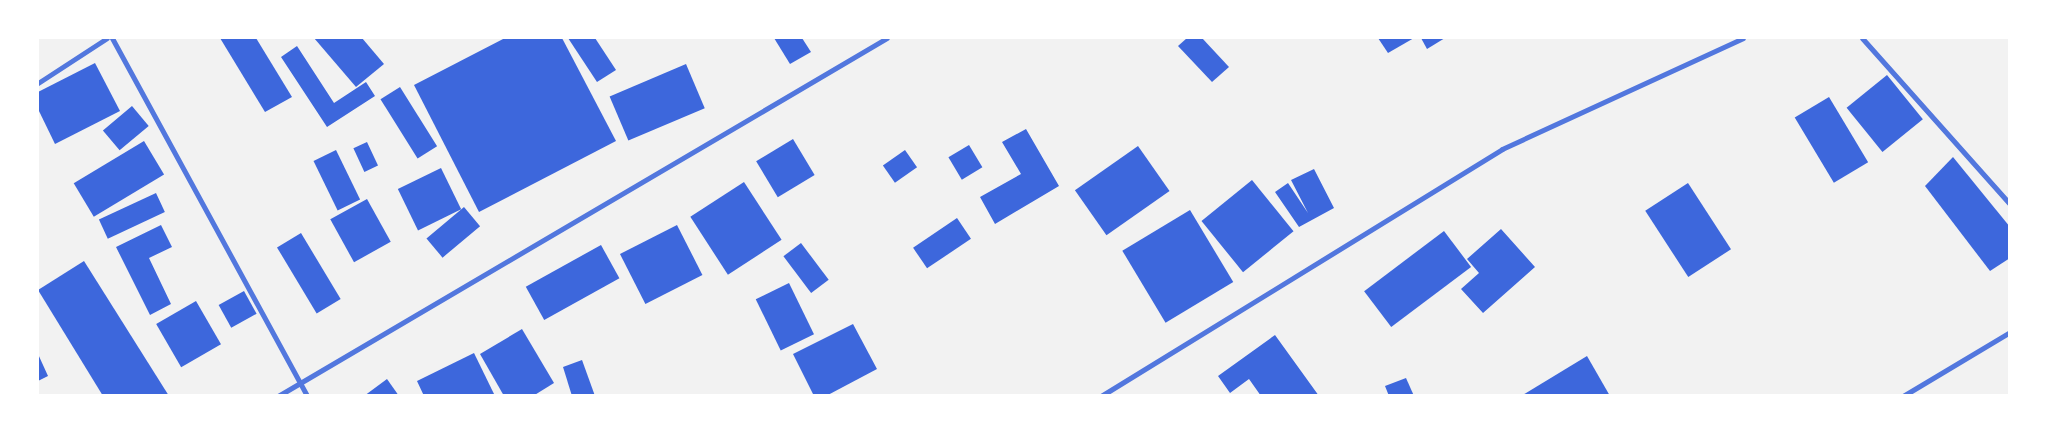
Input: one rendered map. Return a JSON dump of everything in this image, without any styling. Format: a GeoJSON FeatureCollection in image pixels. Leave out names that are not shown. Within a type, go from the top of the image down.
{"type":"FeatureCollection","features":[{"type":"Feature","properties":{"kind":"street"},"geometry":{"type":"LineString","coordinates":[[38,83],[107,38]]}},
{"type":"Feature","properties":{"kind":"street"},"geometry":{"type":"LineString","coordinates":[[112,38],[297,382],[307,396]]}},
{"type":"Feature","properties":{"kind":"street"},"geometry":{"type":"LineString","coordinates":[[278,396],[297,382],[888,38]]}},
{"type":"Feature","properties":{"kind":"street"},"geometry":{"type":"LineString","coordinates":[[1101,396],[1502,149],[1743,38]]}},
{"type":"Feature","properties":{"kind":"street"},"geometry":{"type":"LineString","coordinates":[[1862,38],[2010,204]]}},
{"type":"Feature","properties":{"kind":"street"},"geometry":{"type":"LineString","coordinates":[[1903,396],[2010,332]]}},
{"type":"Feature","properties":{"kind":"building"},"geometry":{"type":"Polygon","coordinates":[[[220,38],[256,38],[292,97],[265,112],[220,38]]]}},
{"type":"Feature","properties":{"kind":"building"},"geometry":{"type":"Polygon","coordinates":[[[314,38],[362,38],[384,64],[356,87],[314,38]]]}},
{"type":"Feature","properties":{"kind":"building"},"geometry":{"type":"Polygon","coordinates":[[[505,38],[562,38],[616,141],[479,212],[414,85],[505,38]]]}},
{"type":"Feature","properties":{"kind":"building"},"geometry":{"type":"Polygon","coordinates":[[[568,38],[595,38],[616,70],[597,82],[568,38]]]}},
{"type":"Feature","properties":{"kind":"building"},"geometry":{"type":"Polygon","coordinates":[[[774,38],[802,38],[811,52],[790,64],[774,38]]]}},
{"type":"Feature","properties":{"kind":"building"},"geometry":{"type":"Polygon","coordinates":[[[1187,38],[1202,38],[1229,67],[1212,82],[1178,46],[1187,38]]]}},
{"type":"Feature","properties":{"kind":"building"},"geometry":{"type":"Polygon","coordinates":[[[1378,38],[1414,38],[1388,53],[1378,38]]]}},
{"type":"Feature","properties":{"kind":"building"},"geometry":{"type":"Polygon","coordinates":[[[1421,38],[1445,38],[1427,49],[1421,38]]]}},
{"type":"Feature","properties":{"kind":"building"},"geometry":{"type":"Polygon","coordinates":[[[297,46],[334,103],[366,82],[375,96],[327,127],[281,57],[297,46]]]}},
{"type":"Feature","properties":{"kind":"building"},"geometry":{"type":"Polygon","coordinates":[[[95,63],[120,111],[55,144],[38,109],[38,92],[95,63]]]}},
{"type":"Feature","properties":{"kind":"building"},"geometry":{"type":"Polygon","coordinates":[[[686,64],[705,108],[628,141],[610,96],[686,64]]]}},
{"type":"Feature","properties":{"kind":"building"},"geometry":{"type":"Polygon","coordinates":[[[1887,75],[1923,119],[1882,152],[1847,108],[1887,75]]]}},
{"type":"Feature","properties":{"kind":"building"},"geometry":{"type":"Polygon","coordinates":[[[400,87],[437,146],[418,159],[380,99],[400,87]]]}},
{"type":"Feature","properties":{"kind":"building"},"geometry":{"type":"Polygon","coordinates":[[[1829,97],[1868,162],[1834,183],[1795,118],[1829,97]]]}},
{"type":"Feature","properties":{"kind":"building"},"geometry":{"type":"Polygon","coordinates":[[[132,106],[149,126],[120,150],[103,130],[132,106]]]}},
{"type":"Feature","properties":{"kind":"building"},"geometry":{"type":"Polygon","coordinates":[[[1026,129],[1059,186],[995,224],[980,197],[1021,174],[1002,142],[1026,129]]]}},
{"type":"Feature","properties":{"kind":"building"},"geometry":{"type":"Polygon","coordinates":[[[793,139],[815,175],[778,197],[756,161],[793,139]]]}},
{"type":"Feature","properties":{"kind":"building"},"geometry":{"type":"Polygon","coordinates":[[[144,141],[164,174],[94,217],[74,183],[144,141]]]}},
{"type":"Feature","properties":{"kind":"building"},"geometry":{"type":"Polygon","coordinates":[[[367,142],[378,166],[364,172],[353,148],[367,142]]]}},
{"type":"Feature","properties":{"kind":"building"},"geometry":{"type":"Polygon","coordinates":[[[969,145],[982,167],[962,180],[948,157],[969,145]]]}},
{"type":"Feature","properties":{"kind":"building"},"geometry":{"type":"Polygon","coordinates":[[[1138,146],[1170,191],[1106,235],[1075,190],[1138,146]]]}},
{"type":"Feature","properties":{"kind":"building"},"geometry":{"type":"Polygon","coordinates":[[[336,150],[360,199],[338,210],[314,161],[336,150]]]}},
{"type":"Feature","properties":{"kind":"building"},"geometry":{"type":"Polygon","coordinates":[[[905,150],[917,167],[895,183],[883,165],[905,150]]]}},
{"type":"Feature","properties":{"kind":"building"},"geometry":{"type":"Polygon","coordinates":[[[1953,157],[2010,227],[2010,258],[1990,271],[1925,186],[1953,157]]]}},
{"type":"Feature","properties":{"kind":"building"},"geometry":{"type":"Polygon","coordinates":[[[441,168],[461,209],[418,230],[398,189],[441,168]]]}},
{"type":"Feature","properties":{"kind":"building"},"geometry":{"type":"Polygon","coordinates":[[[1314,169],[1334,208],[1299,227],[1275,192],[1288,183],[1308,213],[1291,180],[1314,169]]]}},
{"type":"Feature","properties":{"kind":"building"},"geometry":{"type":"Polygon","coordinates":[[[1252,180],[1294,231],[1243,272],[1201,221],[1252,180]]]}},
{"type":"Feature","properties":{"kind":"building"},"geometry":{"type":"Polygon","coordinates":[[[744,182],[782,240],[728,275],[690,217],[744,182]]]}},
{"type":"Feature","properties":{"kind":"building"},"geometry":{"type":"Polygon","coordinates":[[[1688,183],[1731,249],[1688,277],[1645,211],[1688,183]]]}},
{"type":"Feature","properties":{"kind":"building"},"geometry":{"type":"Polygon","coordinates":[[[156,193],[165,212],[108,239],[99,220],[156,193]]]}},
{"type":"Feature","properties":{"kind":"building"},"geometry":{"type":"Polygon","coordinates":[[[367,199],[391,242],[354,262],[330,219],[367,199]]]}},
{"type":"Feature","properties":{"kind":"building"},"geometry":{"type":"Polygon","coordinates":[[[464,207],[480,226],[443,258],[426,238],[464,207]]]}},
{"type":"Feature","properties":{"kind":"building"},"geometry":{"type":"Polygon","coordinates":[[[1190,210],[1233,282],[1166,323],[1122,251],[1190,210]]]}},
{"type":"Feature","properties":{"kind":"building"},"geometry":{"type":"Polygon","coordinates":[[[957,218],[971,239],[927,268],[913,248],[957,218]]]}},
{"type":"Feature","properties":{"kind":"building"},"geometry":{"type":"Polygon","coordinates":[[[161,225],[172,247],[149,258],[171,304],[150,315],[116,247],[161,225]]]}},
{"type":"Feature","properties":{"kind":"building"},"geometry":{"type":"Polygon","coordinates":[[[677,225],[702,275],[645,304],[620,254],[677,225]]]}},
{"type":"Feature","properties":{"kind":"building"},"geometry":{"type":"Polygon","coordinates":[[[1501,229],[1535,267],[1483,313],[1461,289],[1479,273],[1467,259],[1501,229]]]}},
{"type":"Feature","properties":{"kind":"building"},"geometry":{"type":"Polygon","coordinates":[[[1444,231],[1471,267],[1391,327],[1364,291],[1444,231]]]}},
{"type":"Feature","properties":{"kind":"building"},"geometry":{"type":"Polygon","coordinates":[[[301,233],[341,299],[317,313],[277,247],[301,233]]]}},
{"type":"Feature","properties":{"kind":"building"},"geometry":{"type":"Polygon","coordinates":[[[801,243],[829,280],[811,293],[783,256],[801,243]]]}},
{"type":"Feature","properties":{"kind":"building"},"geometry":{"type":"Polygon","coordinates":[[[601,245],[619,278],[544,320],[526,287],[601,245]]]}},
{"type":"Feature","properties":{"kind":"building"},"geometry":{"type":"Polygon","coordinates":[[[84,261],[169,396],[103,396],[38,290],[84,261]]]}},
{"type":"Feature","properties":{"kind":"building"},"geometry":{"type":"Polygon","coordinates":[[[789,283],[814,334],[781,350],[756,299],[789,283]]]}},
{"type":"Feature","properties":{"kind":"building"},"geometry":{"type":"Polygon","coordinates":[[[244,291],[257,314],[231,328],[219,305],[244,291]]]}},
{"type":"Feature","properties":{"kind":"building"},"geometry":{"type":"Polygon","coordinates":[[[196,301],[221,344],[181,367],[156,324],[196,301]]]}},
{"type":"Feature","properties":{"kind":"building"},"geometry":{"type":"Polygon","coordinates":[[[853,324],[877,369],[826,396],[814,396],[793,354],[853,324]]]}},
{"type":"Feature","properties":{"kind":"building"},"geometry":{"type":"Polygon","coordinates":[[[522,329],[554,383],[533,396],[504,396],[480,354],[522,329]]]}},
{"type":"Feature","properties":{"kind":"building"},"geometry":{"type":"Polygon","coordinates":[[[1275,335],[1319,396],[1261,396],[1249,379],[1230,393],[1218,376],[1275,335]]]}},
{"type":"Feature","properties":{"kind":"building"},"geometry":{"type":"Polygon","coordinates":[[[474,353],[495,396],[424,396],[417,381],[474,353]]]}},
{"type":"Feature","properties":{"kind":"building"},"geometry":{"type":"Polygon","coordinates":[[[38,354],[48,376],[38,381],[38,354]]]}},
{"type":"Feature","properties":{"kind":"building"},"geometry":{"type":"Polygon","coordinates":[[[1587,356],[1610,396],[1521,396],[1587,356]]]}},
{"type":"Feature","properties":{"kind":"building"},"geometry":{"type":"Polygon","coordinates":[[[582,360],[595,396],[572,396],[563,367],[582,360]]]}},
{"type":"Feature","properties":{"kind":"building"},"geometry":{"type":"Polygon","coordinates":[[[1406,378],[1414,396],[1389,396],[1385,386],[1406,378]]]}},
{"type":"Feature","properties":{"kind":"building"},"geometry":{"type":"Polygon","coordinates":[[[387,379],[399,396],[364,396],[387,379]]]}}]}
